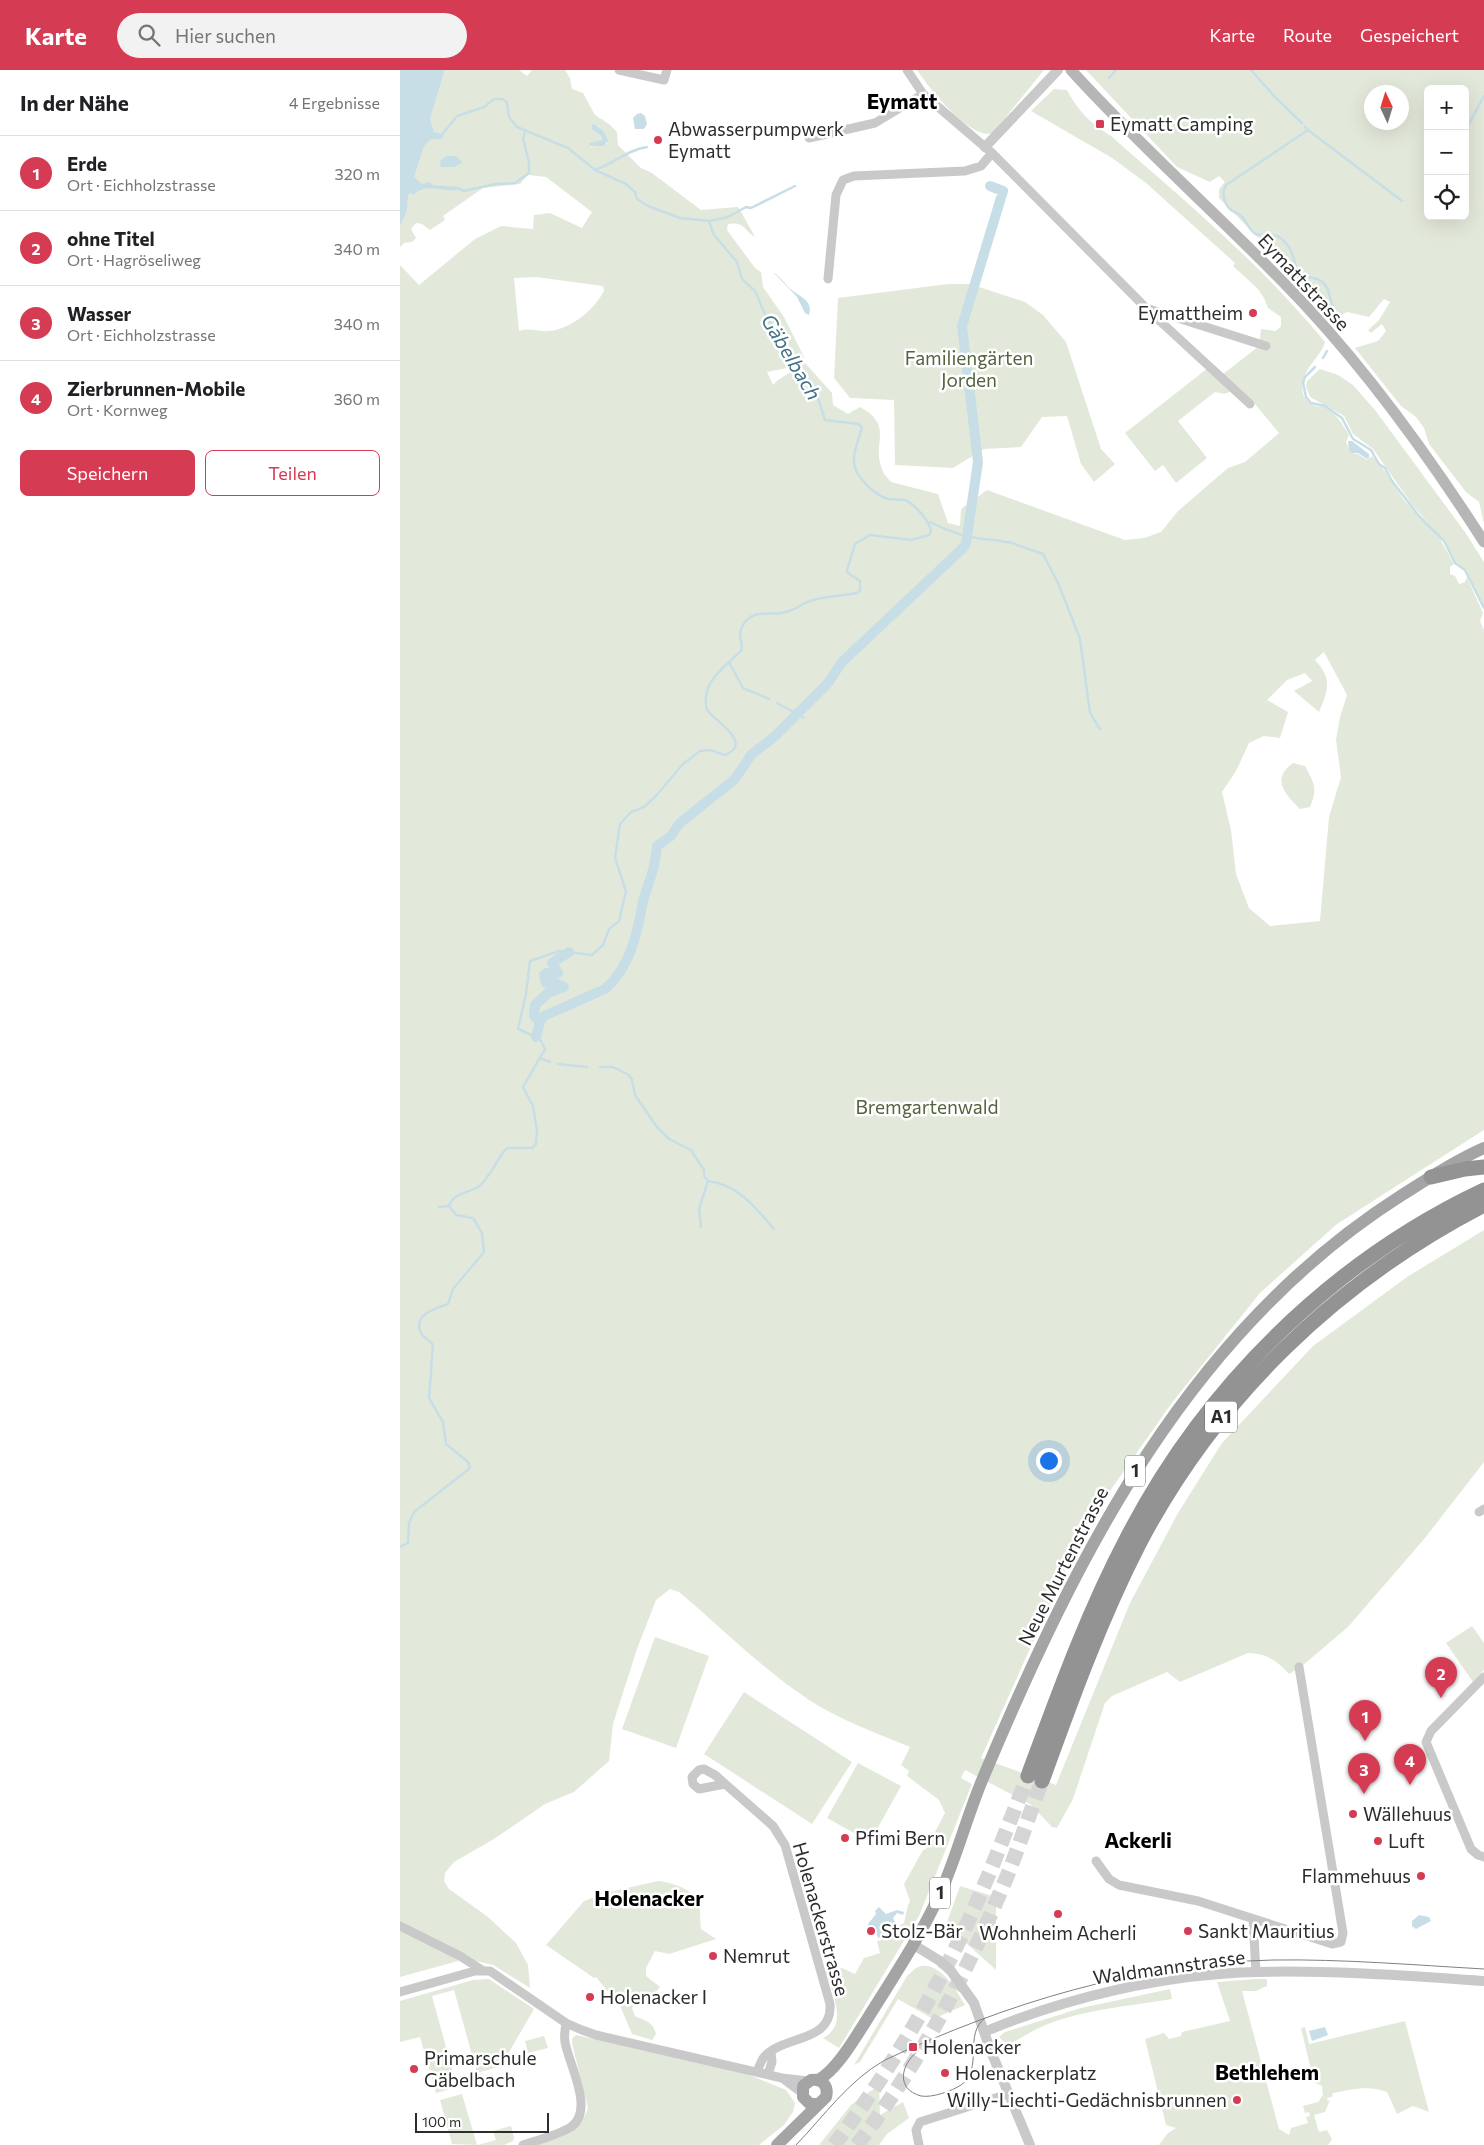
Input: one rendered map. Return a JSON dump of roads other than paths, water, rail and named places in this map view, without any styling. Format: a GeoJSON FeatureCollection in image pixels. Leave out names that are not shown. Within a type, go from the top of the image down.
{"type":"FeatureCollection","features":[{"type":"Feature","properties":{"kind":"highway"},"geometry":{"type":"LineString","coordinates":[[1431,1177],[1465,1169],[1484,1167]]}},
{"type":"Feature","properties":{"kind":"highway","name":"A1"},"geometry":{"type":"LineString","coordinates":[[1484,1190],[1414,1228],[1374,1254],[1334,1284],[1266,1346],[1204,1417],[1150,1495],[1117,1557],[1077,1646],[1035,1778],[1129,1564],[1174,1483],[1214,1426],[1275,1356],[1342,1295],[1408,1248],[1484,1206]]}},
{"type":"Feature","properties":{"kind":"main road","name":"Eymattstrasse"},"geometry":{"type":"LineString","coordinates":[[1071,70],[1161,164],[1284,282],[1328,332],[1409,433],[1484,542]]}},
{"type":"Feature","properties":{"kind":"main road","name":"Neue Murtenstrasse"},"geometry":{"type":"LineString","coordinates":[[813,2080],[823,2077],[844,2054],[914,1945],[941,1890],[994,1754],[1074,1580],[1119,1497],[1156,1438],[1210,1367],[1278,1292],[1345,1234],[1484,1140]]}},
{"type":"Feature","properties":{"kind":"main road","name":"Neue Murtenstrasse"},"geometry":{"type":"LineString","coordinates":[[1454,1162],[1484,1148]]}},
{"type":"Feature","properties":{"kind":"main road","name":"Neue Murtenstrasse"},"geometry":{"type":"LineString","coordinates":[[827,2090],[840,2069],[844,2054]]}},
{"type":"Feature","properties":{"kind":"main road"},"geometry":{"type":"LineString","coordinates":[[777,2145],[824,2100],[827,2090],[824,2083],[813,2080],[803,2086],[802,2119]]}},
{"type":"Feature","properties":{"kind":"main road"},"geometry":{"type":"LineString","coordinates":[[802,2095],[810,2104],[818,2104]]}},
{"type":"Feature","properties":{"kind":"street"},"geometry":{"type":"LineString","coordinates":[[619,70],[664,80],[667,70]]}},
{"type":"Feature","properties":{"kind":"street"},"geometry":{"type":"LineString","coordinates":[[907,70],[923,94],[988,150],[1146,308],[1250,404]]}},
{"type":"Feature","properties":{"kind":"street"},"geometry":{"type":"LineString","coordinates":[[828,279],[836,195],[843,180],[854,176],[965,171],[981,166],[988,150],[1058,70]]}},
{"type":"Feature","properties":{"kind":"street"},"geometry":{"type":"LineString","coordinates":[[809,138],[875,123],[923,94]]}},
{"type":"Feature","properties":{"kind":"street"},"geometry":{"type":"LineString","coordinates":[[1146,308],[1266,346]]}},
{"type":"Feature","properties":{"kind":"street"},"geometry":{"type":"LineString","coordinates":[[1096,1861],[1109,1879],[1119,1885],[1198,1901],[1332,1944],[1341,1942],[1343,1937],[1340,1917],[1299,1667]]}},
{"type":"Feature","properties":{"kind":"street"},"geometry":{"type":"LineString","coordinates":[[1483,1682],[1430,1731],[1426,1742],[1471,1849],[1484,1857]]}},
{"type":"Feature","properties":{"kind":"street","name":"Holenackerstrasse"},"geometry":{"type":"LineString","coordinates":[[726,1784],[773,1826],[782,1839],[830,2004],[828,2019],[821,2030],[778,2047],[764,2056],[757,2072]]}},
{"type":"Feature","properties":{"kind":"street"},"geometry":{"type":"LineString","coordinates":[[1253,1919],[1256,1972]]}},
{"type":"Feature","properties":{"kind":"street"},"geometry":{"type":"LineString","coordinates":[[400,1926],[460,1956],[482,1970],[494,1973],[566,2023],[596,2035],[782,2078],[813,2080]]}},
{"type":"Feature","properties":{"kind":"street"},"geometry":{"type":"LineString","coordinates":[[914,1945],[940,1961],[962,1983],[976,2006],[1008,2094],[1030,2145]]}},
{"type":"Feature","properties":{"kind":"street"},"geometry":{"type":"LineString","coordinates":[[400,1992],[482,1970]]}},
{"type":"Feature","properties":{"kind":"street","name":"Waldmannstrasse"},"geometry":{"type":"LineString","coordinates":[[984,2032],[1036,2012],[1098,1995],[1182,1980],[1256,1972],[1330,1973],[1484,1981]]}},
{"type":"Feature","properties":{"kind":"street"},"geometry":{"type":"LineString","coordinates":[[523,2145],[567,2129],[576,2123],[580,2115],[582,2103],[565,2041],[566,2023]]}},
{"type":"Feature","properties":{"kind":"street"},"geometry":{"type":"LineString","coordinates":[[768,2074],[772,2062],[771,2052]]}},
{"type":"Feature","properties":{"kind":"street"},"geometry":{"type":"LineString","coordinates":[[782,2078],[802,2095]]}},
{"type":"Feature","properties":{"kind":"street"},"geometry":{"type":"LineString","coordinates":[[919,2145],[916,2130],[918,2124],[1008,2094]]}},
{"type":"Feature","properties":{"kind":"water"},"geometry":{"type":"Polygon","coordinates":[[[400,70],[443,70],[430,119],[434,132],[442,134],[444,137],[441,139],[431,139],[424,146],[414,177],[422,184],[430,182],[433,185],[460,187],[460,189],[430,188],[419,191],[414,195],[408,194],[407,211],[400,226],[400,70]]]}},
{"type":"Feature","properties":{"kind":"water"},"geometry":{"type":"Polygon","coordinates":[[[641,113],[645,116],[647,124],[644,129],[635,129],[633,118],[641,113]]]}},
{"type":"Feature","properties":{"kind":"water"},"geometry":{"type":"Polygon","coordinates":[[[592,124],[600,128],[606,135],[608,141],[604,146],[588,146],[590,143],[602,140],[601,136],[591,129],[592,124]]]}},
{"type":"Feature","properties":{"kind":"water"},"geometry":{"type":"Polygon","coordinates":[[[446,156],[456,156],[463,162],[455,167],[441,167],[441,160],[446,156]]]}},
{"type":"Feature","properties":{"kind":"water"},"geometry":{"type":"Polygon","coordinates":[[[773,272],[790,289],[806,300],[810,310],[809,315],[805,313],[797,297],[773,272]]]}},
{"type":"Feature","properties":{"kind":"water"},"geometry":{"type":"Polygon","coordinates":[[[1348,441],[1352,441],[1369,454],[1369,458],[1367,459],[1358,453],[1351,453],[1348,441]]]}},
{"type":"Feature","properties":{"kind":"water"},"geometry":{"type":"Polygon","coordinates":[[[879,1907],[886,1914],[897,1910],[904,1912],[903,1915],[897,1913],[893,1918],[894,1926],[890,1928],[887,1926],[884,1931],[885,1937],[878,1938],[875,1929],[869,1928],[868,1924],[879,1907]]]}},
{"type":"Feature","properties":{"kind":"water"},"geometry":{"type":"Polygon","coordinates":[[[1419,1915],[1429,1917],[1431,1921],[1416,1929],[1412,1926],[1412,1921],[1419,1915]]]}},
{"type":"Feature","properties":{"kind":"water"},"geometry":{"type":"Polygon","coordinates":[[[1325,2027],[1328,2035],[1312,2041],[1309,2031],[1325,2027]]]}},
{"type":"Feature","properties":{"kind":"waterway"},"geometry":{"type":"LineString","coordinates":[[1109,78],[1116,70]]}},
{"type":"Feature","properties":{"kind":"waterway"},"geometry":{"type":"LineString","coordinates":[[1251,70],[1302,123]]}},
{"type":"Feature","properties":{"kind":"waterway"},"geometry":{"type":"LineString","coordinates":[[1466,130],[1484,96]]}},
{"type":"Feature","properties":{"kind":"waterway","name":"Gäbelbach"},"geometry":{"type":"LineString","coordinates":[[400,1547],[408,1543],[409,1523],[414,1512],[470,1468],[468,1462],[446,1444],[443,1422],[429,1398],[433,1345],[422,1335],[419,1327],[422,1317],[427,1313],[448,1304],[453,1289],[484,1252],[482,1233],[473,1218],[456,1215],[449,1206],[451,1202],[457,1196],[482,1184],[507,1148],[532,1148],[536,1144],[537,1131],[533,1106],[523,1087],[545,1049],[540,1039],[518,1029],[526,994],[530,961],[559,951],[592,955],[603,945],[609,929],[619,921],[626,891],[615,858],[620,824],[631,812],[644,807],[683,764],[700,751],[710,750],[725,755],[733,750],[736,744],[734,738],[707,710],[706,700],[710,684],[720,670],[741,651],[740,633],[748,619],[758,614],[783,613],[816,599],[857,593],[860,591],[860,581],[848,573],[847,570],[855,544],[870,535],[911,540],[929,535],[931,531],[925,518],[909,502],[884,497],[872,490],[862,480],[855,468],[854,462],[855,449],[862,428],[859,424],[825,420],[814,386],[801,371],[775,328],[767,319],[755,291],[742,279],[737,262],[714,235],[709,221],[680,218],[648,206],[637,199],[635,192],[626,184],[595,170],[568,148],[517,127],[509,117],[507,103],[503,99],[494,99],[484,107],[457,116],[441,136]]}},
{"type":"Feature","properties":{"kind":"waterway"},"geometry":{"type":"LineString","coordinates":[[1305,127],[1308,130],[1226,185],[1224,198],[1229,208],[1239,214],[1254,233],[1279,237],[1288,245],[1299,274],[1317,279],[1323,283],[1329,292],[1333,309],[1339,318],[1338,325]]}},
{"type":"Feature","properties":{"kind":"waterway"},"geometry":{"type":"LineString","coordinates":[[1308,130],[1402,201]]}},
{"type":"Feature","properties":{"kind":"waterway"},"geometry":{"type":"LineString","coordinates":[[459,189],[464,191],[495,184],[515,183],[529,173],[529,162],[523,139],[525,132]]}},
{"type":"Feature","properties":{"kind":"waterway"},"geometry":{"type":"LineString","coordinates":[[595,170],[633,151],[647,147]]}},
{"type":"Feature","properties":{"kind":"waterway"},"geometry":{"type":"LineString","coordinates":[[710,221],[728,217],[746,207],[751,208],[795,186]]}},
{"type":"Feature","properties":{"kind":"waterway"},"geometry":{"type":"LineString","coordinates":[[536,1037],[540,1022],[544,1016],[605,989],[620,972],[631,951],[654,866],[657,846],[671,836],[680,823],[735,779],[751,755],[775,736],[828,683],[842,662],[963,548],[966,543],[978,462],[962,326],[1003,191],[990,186]]}},
{"type":"Feature","properties":{"kind":"waterway"},"geometry":{"type":"LineString","coordinates":[[1323,358],[1327,351]]}},
{"type":"Feature","properties":{"kind":"waterway"},"geometry":{"type":"LineString","coordinates":[[1315,367],[1305,377],[1303,383],[1306,397],[1311,403],[1325,406],[1342,418],[1353,439],[1371,450],[1379,464],[1385,468],[1392,481],[1419,516],[1444,541],[1455,563],[1465,570],[1484,608]]}},
{"type":"Feature","properties":{"kind":"waterway"},"geometry":{"type":"LineString","coordinates":[[930,522],[961,535],[1009,542],[1043,554],[1059,585],[1080,639],[1090,713],[1100,729]]}},
{"type":"Feature","properties":{"kind":"waterway"},"geometry":{"type":"LineString","coordinates":[[729,662],[743,688],[769,699]]}},
{"type":"Feature","properties":{"kind":"waterway"},"geometry":{"type":"LineString","coordinates":[[777,703],[804,718]]}},
{"type":"Feature","properties":{"kind":"waterway"},"geometry":{"type":"LineString","coordinates":[[540,1022],[534,1016],[535,1005],[548,993],[564,987],[554,982],[546,983],[544,975],[547,973],[558,973],[552,963],[569,952]]}},
{"type":"Feature","properties":{"kind":"waterway"},"geometry":{"type":"LineString","coordinates":[[540,1058],[550,1062]]}},
{"type":"Feature","properties":{"kind":"waterway"},"geometry":{"type":"LineString","coordinates":[[558,1064],[587,1067]]}},
{"type":"Feature","properties":{"kind":"waterway"},"geometry":{"type":"LineString","coordinates":[[600,1067],[613,1067],[629,1075],[635,1095],[657,1127],[669,1139],[691,1150],[704,1170],[704,1176],[708,1181],[699,1209],[701,1227]]}},
{"type":"Feature","properties":{"kind":"waterway"},"geometry":{"type":"LineString","coordinates":[[708,1181],[718,1183],[737,1192],[753,1205],[774,1229]]}},
{"type":"Feature","properties":{"kind":"waterway"},"geometry":{"type":"LineString","coordinates":[[439,1207],[449,1206]]}},
{"type":"Feature","properties":{"kind":"tunnel"},"geometry":{"type":"LineString","coordinates":[[834,2145],[872,2092],[923,2010],[938,1982],[975,1906],[1028,1776]]}},
{"type":"Feature","properties":{"kind":"tunnel"},"geometry":{"type":"LineString","coordinates":[[857,2145],[902,2081],[960,1980],[1008,1874],[1042,1781]]}},
{"type":"Feature","properties":{"kind":"tram line"},"geometry":{"type":"LineString","coordinates":[[796,2145],[848,2088],[885,2060],[931,2039],[978,2021],[1074,1990],[1172,1969],[1222,1963],[1273,1960],[1352,1961],[1484,1969]]}},
{"type":"Feature","properties":{"kind":"tram line"},"geometry":{"type":"LineString","coordinates":[[918,2051],[912,2056],[905,2069],[903,2076],[907,2088],[921,2096],[931,2096],[942,2094],[957,2087],[968,2078],[973,2061],[975,2033],[985,2018]]}},
{"type":"Feature","properties":{"kind":"place","name":"Eymatt Camping"},"geometry":{"type":"Point","coordinates":[1100,124]}},
{"type":"Feature","properties":{"kind":"place","name":"Abwasserpumpwerk Eymatt"},"geometry":{"type":"Point","coordinates":[658,140]}},
{"type":"Feature","properties":{"kind":"place","name":"Eymattheim"},"geometry":{"type":"Point","coordinates":[1253,313]}},
{"type":"Feature","properties":{"kind":"place","name":"ohne Titel"},"geometry":{"type":"Point","coordinates":[1441,1698]}},
{"type":"Feature","properties":{"kind":"place","name":"Erde"},"geometry":{"type":"Point","coordinates":[1365,1741]}},
{"type":"Feature","properties":{"kind":"place","name":"Zierbrunnen-Mobile"},"geometry":{"type":"Point","coordinates":[1410,1785]}},
{"type":"Feature","properties":{"kind":"place","name":"Wasser"},"geometry":{"type":"Point","coordinates":[1364,1794]}},
{"type":"Feature","properties":{"kind":"place","name":"Wällehuus"},"geometry":{"type":"Point","coordinates":[1353,1814]}},
{"type":"Feature","properties":{"kind":"place","name":"Pfimi Bern"},"geometry":{"type":"Point","coordinates":[845,1838]}},
{"type":"Feature","properties":{"kind":"place","name":"Luft"},"geometry":{"type":"Point","coordinates":[1378,1841]}},
{"type":"Feature","properties":{"kind":"place","name":"Flammehuus"},"geometry":{"type":"Point","coordinates":[1421,1876]}},
{"type":"Feature","properties":{"kind":"place","name":"Wohnheim Acherli"},"geometry":{"type":"Point","coordinates":[1058,1914]}},
{"type":"Feature","properties":{"kind":"place","name":"Stolz-Bär"},"geometry":{"type":"Point","coordinates":[871,1931]}},
{"type":"Feature","properties":{"kind":"place","name":"Sankt Mauritius"},"geometry":{"type":"Point","coordinates":[1188,1931]}},
{"type":"Feature","properties":{"kind":"place","name":"Nemrut"},"geometry":{"type":"Point","coordinates":[713,1956]}},
{"type":"Feature","properties":{"kind":"place","name":"Holenacker I"},"geometry":{"type":"Point","coordinates":[590,1997]}},
{"type":"Feature","properties":{"kind":"place","name":"Holenacker"},"geometry":{"type":"Point","coordinates":[913,2047]}},
{"type":"Feature","properties":{"kind":"place","name":"Primarschule Gäbelbach"},"geometry":{"type":"Point","coordinates":[414,2069]}},
{"type":"Feature","properties":{"kind":"place","name":"Holenackerplatz"},"geometry":{"type":"Point","coordinates":[945,2073]}},
{"type":"Feature","properties":{"kind":"place","name":"Willy-Liechti-Gedächnisbrunnen"},"geometry":{"type":"Point","coordinates":[1237,2100]}},
{"type":"Feature","properties":{"kind":"district","name":"Eymatt"},"geometry":{"type":"Point","coordinates":[902,102]}},
{"type":"Feature","properties":{"kind":"district","name":"Ackerli"},"geometry":{"type":"Point","coordinates":[1138,1841]}},
{"type":"Feature","properties":{"kind":"district","name":"Holenacker"},"geometry":{"type":"Point","coordinates":[649,1899]}},
{"type":"Feature","properties":{"kind":"district","name":"Bethlehem"},"geometry":{"type":"Point","coordinates":[1267,2073]}},
{"type":"Feature","properties":{"kind":"park label","name":"Familiengärten Jorden"},"geometry":{"type":"Point","coordinates":[969,369]}},
{"type":"Feature","properties":{"kind":"park label","name":"Bremgartenwald"},"geometry":{"type":"Point","coordinates":[927,1107]}}]}
